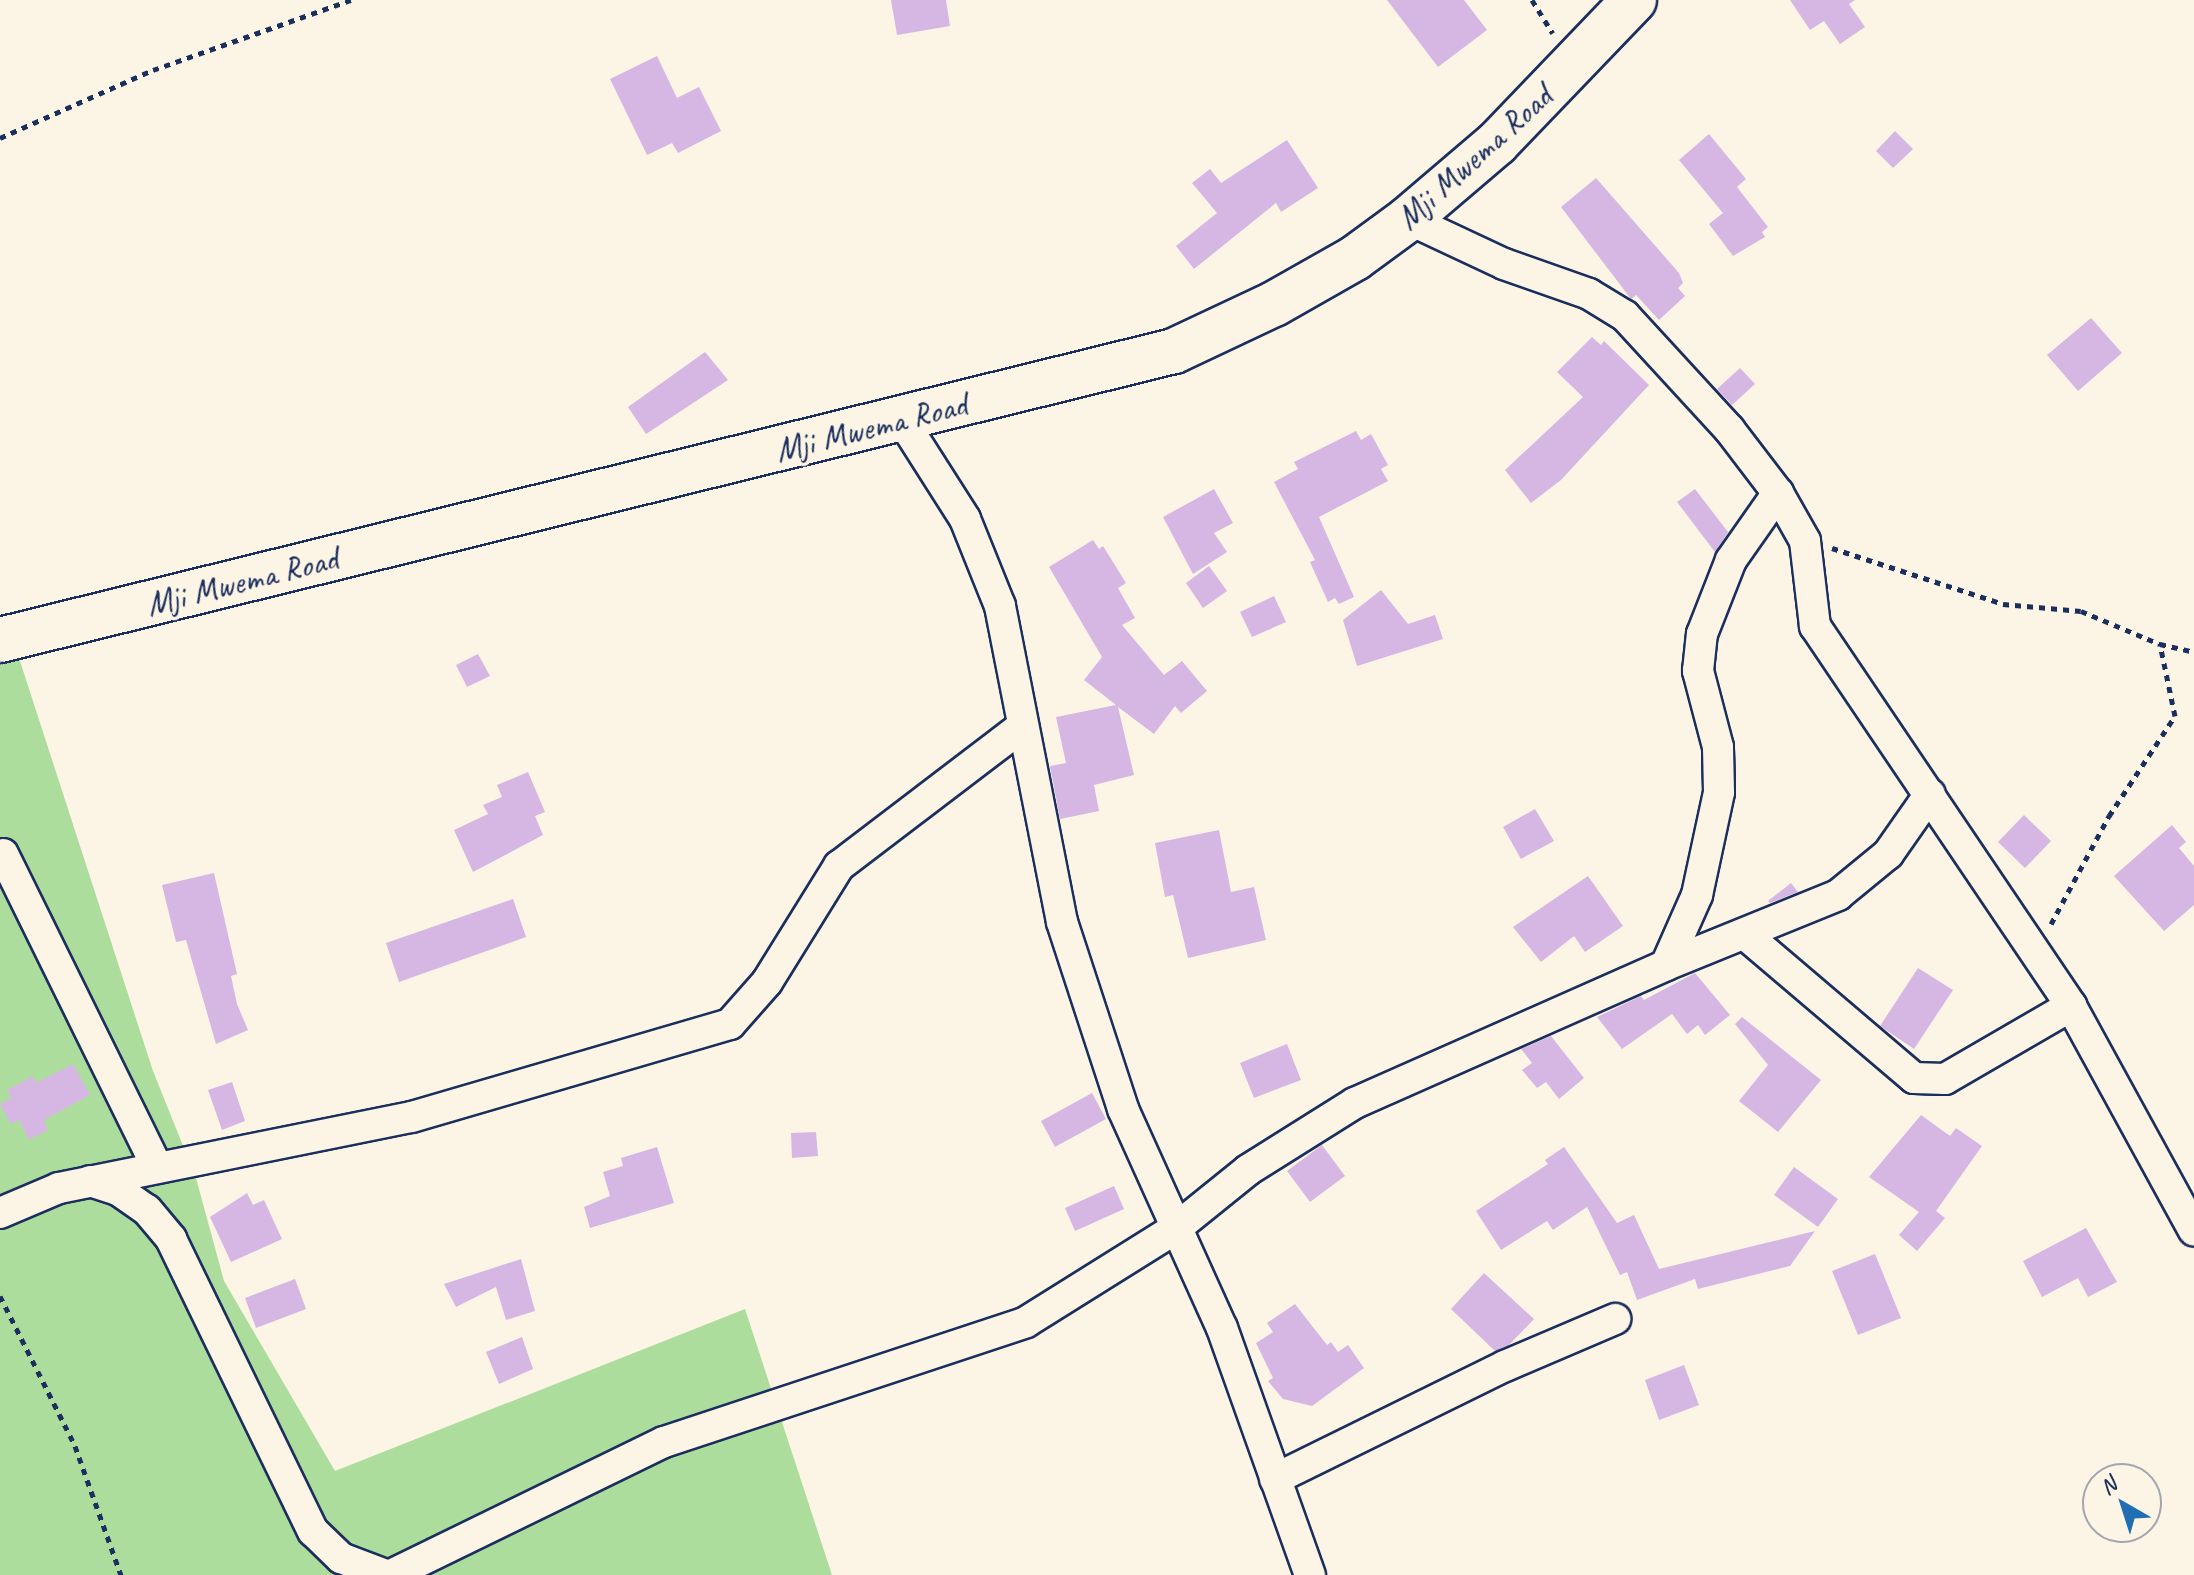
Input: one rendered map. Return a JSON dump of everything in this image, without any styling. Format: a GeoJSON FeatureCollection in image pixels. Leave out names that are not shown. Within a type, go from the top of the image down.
{"type":"FeatureCollection","features":[{"type":"Feature","properties":{"kind":"main road","name":"Mji Mwema Road"},"geometry":{"type":"LineString","coordinates":[[0,640],[1174,351],[1274,304],[1355,258],[1408,219],[1497,143],[1634,0]]}},
{"type":"Feature","properties":{"kind":"street"},"geometry":{"type":"LineString","coordinates":[[1408,219],[1504,264],[1589,294],[1625,316],[1729,429],[1778,493],[1805,541],[1815,626],[2071,1006],[2194,1231]]}},
{"type":"Feature","properties":{"kind":"street"},"geometry":{"type":"LineString","coordinates":[[902,420],[965,519],[1000,606],[1020,728],[1062,922],[1123,1109],[1222,1328],[1310,1575]]}},
{"type":"Feature","properties":{"kind":"street"},"geometry":{"type":"LineString","coordinates":[[1666,965],[1697,895],[1719,792],[1718,747],[1698,671],[1702,634],[1731,560],[1778,493]]}},
{"type":"Feature","properties":{"kind":"street"},"geometry":{"type":"LineString","coordinates":[[0,1213],[90,1181],[412,1117],[730,1024],[767,982],[839,866],[1020,728]]}},
{"type":"Feature","properties":{"kind":"street"},"geometry":{"type":"LineString","coordinates":[[313,1531],[341,1558],[361,1570],[388,1575],[664,1442],[1026,1322],[1175,1229],[1248,1170],[1355,1103],[1666,965],[1747,936],[1863,878],[1888,854],[1930,794]]}},
{"type":"Feature","properties":{"kind":"street"},"geometry":{"type":"LineString","coordinates":[[3,854],[157,1167]]}},
{"type":"Feature","properties":{"kind":"street"},"geometry":{"type":"LineString","coordinates":[[1747,936],[1914,1078],[1945,1079],[2071,1006]]}},
{"type":"Feature","properties":{"kind":"street"},"geometry":{"type":"LineString","coordinates":[[90,1181],[118,1190],[147,1210],[171,1239],[313,1531],[326,1575]]}},
{"type":"Feature","properties":{"kind":"street"},"geometry":{"type":"LineString","coordinates":[[1275,1479],[1505,1366],[1615,1319]]}},
{"type":"Feature","properties":{"kind":"path"},"geometry":{"type":"LineString","coordinates":[[0,138],[153,70],[351,0]]}},
{"type":"Feature","properties":{"kind":"path"},"geometry":{"type":"LineString","coordinates":[[1805,541],[2003,604],[2081,611],[2160,644],[2194,652]]}},
{"type":"Feature","properties":{"kind":"path"},"geometry":{"type":"LineString","coordinates":[[2035,953],[2109,816],[2175,716],[2160,644]]}},
{"type":"Feature","properties":{"kind":"path"},"geometry":{"type":"LineString","coordinates":[[0,1296],[75,1446],[121,1575]]}},
{"type":"Feature","properties":{"kind":"green space"},"geometry":{"type":"Polygon","coordinates":[[[19,658],[153,1071],[196,1178],[224,1281],[335,1471],[745,1309],[832,1575],[0,1575],[0,663],[19,658]]]}},
{"type":"Feature","properties":{"kind":"building"},"geometry":{"type":"Polygon","coordinates":[[[891,0],[946,0],[950,26],[897,35],[891,0]]]}},
{"type":"Feature","properties":{"kind":"building"},"geometry":{"type":"Polygon","coordinates":[[[1387,0],[1464,0],[1487,30],[1438,67],[1387,0]]]}},
{"type":"Feature","properties":{"kind":"building"},"geometry":{"type":"Polygon","coordinates":[[[1790,0],[1855,0],[1849,4],[1865,27],[1840,44],[1824,21],[1810,30],[1790,0]]]}},
{"type":"Feature","properties":{"kind":"building"},"geometry":{"type":"Polygon","coordinates":[[[657,56],[677,98],[699,87],[721,131],[678,153],[672,143],[647,155],[610,79],[657,56]]]}},
{"type":"Feature","properties":{"kind":"building"},"geometry":{"type":"Polygon","coordinates":[[[1895,131],[1913,149],[1893,168],[1876,151],[1895,131]]]}},
{"type":"Feature","properties":{"kind":"building"},"geometry":{"type":"Polygon","coordinates":[[[1709,134],[1746,179],[1737,187],[1768,227],[1762,232],[1765,237],[1733,256],[1709,224],[1723,213],[1679,160],[1709,134]]]}},
{"type":"Feature","properties":{"kind":"building"},"geometry":{"type":"Polygon","coordinates":[[[1287,140],[1318,188],[1281,212],[1276,203],[1194,269],[1176,246],[1217,213],[1192,183],[1210,169],[1221,183],[1287,140]]]}},
{"type":"Feature","properties":{"kind":"building"},"geometry":{"type":"Polygon","coordinates":[[[1596,178],[1679,273],[1683,283],[1678,288],[1685,296],[1659,320],[1636,295],[1631,299],[1561,207],[1596,178]]]}},
{"type":"Feature","properties":{"kind":"building"},"geometry":{"type":"Polygon","coordinates":[[[2091,318],[2122,353],[2078,391],[2047,355],[2091,318]]]}},
{"type":"Feature","properties":{"kind":"building"},"geometry":{"type":"Polygon","coordinates":[[[1592,337],[1601,345],[1604,341],[1649,385],[1561,480],[1531,503],[1505,470],[1583,397],[1557,372],[1592,337]]]}},
{"type":"Feature","properties":{"kind":"building"},"geometry":{"type":"Polygon","coordinates":[[[705,352],[728,380],[646,434],[628,407],[705,352]]]}},
{"type":"Feature","properties":{"kind":"building"},"geometry":{"type":"Polygon","coordinates":[[[1740,368],[1755,384],[1732,405],[1717,389],[1740,368]]]}},
{"type":"Feature","properties":{"kind":"building"},"geometry":{"type":"Polygon","coordinates":[[[1356,431],[1361,440],[1371,434],[1388,465],[1381,469],[1388,481],[1319,517],[1354,597],[1339,604],[1335,598],[1328,602],[1310,562],[1315,560],[1274,482],[1298,469],[1294,462],[1356,431]]]}},
{"type":"Feature","properties":{"kind":"building"},"geometry":{"type":"Polygon","coordinates":[[[1214,489],[1233,523],[1214,533],[1227,552],[1193,574],[1163,517],[1214,489]]]}},
{"type":"Feature","properties":{"kind":"building"},"geometry":{"type":"Polygon","coordinates":[[[1695,489],[1728,532],[1715,552],[1677,502],[1695,489]]]}},
{"type":"Feature","properties":{"kind":"building"},"geometry":{"type":"Polygon","coordinates":[[[1093,540],[1099,549],[1103,546],[1126,583],[1118,588],[1135,618],[1122,625],[1164,675],[1182,661],[1207,691],[1181,713],[1175,706],[1154,734],[1118,707],[1134,775],[1094,785],[1099,811],[1060,819],[1050,766],[1066,763],[1056,717],[1116,705],[1084,680],[1102,657],[1049,567],[1093,540]]]}},
{"type":"Feature","properties":{"kind":"building"},"geometry":{"type":"Polygon","coordinates":[[[1209,566],[1227,591],[1203,608],[1186,583],[1209,566]]]}},
{"type":"Feature","properties":{"kind":"building"},"geometry":{"type":"Polygon","coordinates":[[[1381,590],[1408,624],[1435,615],[1443,639],[1357,666],[1343,620],[1381,590]]]}},
{"type":"Feature","properties":{"kind":"building"},"geometry":{"type":"Polygon","coordinates":[[[1274,596],[1286,622],[1252,637],[1240,612],[1274,596]]]}},
{"type":"Feature","properties":{"kind":"building"},"geometry":{"type":"Polygon","coordinates":[[[478,654],[490,676],[467,687],[456,665],[478,654]]]}},
{"type":"Feature","properties":{"kind":"building"},"geometry":{"type":"Polygon","coordinates":[[[528,772],[545,812],[535,816],[543,835],[473,872],[454,830],[488,814],[483,805],[502,797],[497,785],[528,772]]]}},
{"type":"Feature","properties":{"kind":"building"},"geometry":{"type":"Polygon","coordinates":[[[1535,809],[1554,841],[1521,859],[1503,827],[1535,809]]]}},
{"type":"Feature","properties":{"kind":"building"},"geometry":{"type":"Polygon","coordinates":[[[2024,815],[2051,841],[2025,868],[1998,842],[2024,815]]]}},
{"type":"Feature","properties":{"kind":"building"},"geometry":{"type":"Polygon","coordinates":[[[2172,825],[2186,842],[2179,848],[2194,866],[2194,905],[2164,931],[2114,876],[2172,825]]]}},
{"type":"Feature","properties":{"kind":"building"},"geometry":{"type":"Polygon","coordinates":[[[1219,830],[1231,892],[1254,887],[1266,940],[1188,958],[1173,895],[1165,897],[1155,843],[1219,830]]]}},
{"type":"Feature","properties":{"kind":"building"},"geometry":{"type":"Polygon","coordinates":[[[214,873],[237,974],[231,976],[237,1004],[248,1030],[216,1044],[186,940],[176,942],[162,885],[214,873]]]}},
{"type":"Feature","properties":{"kind":"building"},"geometry":{"type":"Polygon","coordinates":[[[1588,876],[1623,926],[1585,952],[1574,936],[1541,962],[1513,927],[1588,876]]]}},
{"type":"Feature","properties":{"kind":"building"},"geometry":{"type":"Polygon","coordinates":[[[1791,883],[1798,892],[1770,903],[1768,901],[1791,883]]]}},
{"type":"Feature","properties":{"kind":"building"},"geometry":{"type":"Polygon","coordinates":[[[513,899],[526,937],[399,982],[386,943],[513,899]]]}},
{"type":"Feature","properties":{"kind":"building"},"geometry":{"type":"Polygon","coordinates":[[[1918,968],[1953,990],[1914,1049],[1880,1026],[1918,968]]]}},
{"type":"Feature","properties":{"kind":"building"},"geometry":{"type":"Polygon","coordinates":[[[1695,973],[1730,1015],[1705,1035],[1698,1025],[1687,1034],[1672,1014],[1622,1049],[1597,1017],[1641,996],[1644,1000],[1695,973]]]}},
{"type":"Feature","properties":{"kind":"building"},"geometry":{"type":"Polygon","coordinates":[[[1742,1017],[1821,1080],[1778,1132],[1739,1101],[1768,1065],[1735,1024],[1742,1017]]]}},
{"type":"Feature","properties":{"kind":"building"},"geometry":{"type":"Polygon","coordinates":[[[1551,1036],[1584,1078],[1559,1099],[1546,1082],[1537,1088],[1522,1070],[1532,1063],[1521,1049],[1551,1036]]]}},
{"type":"Feature","properties":{"kind":"building"},"geometry":{"type":"Polygon","coordinates":[[[1287,1044],[1301,1080],[1254,1098],[1240,1063],[1287,1044]]]}},
{"type":"Feature","properties":{"kind":"building"},"geometry":{"type":"Polygon","coordinates":[[[73,1064],[90,1095],[44,1120],[48,1130],[29,1140],[19,1120],[11,1124],[0,1104],[12,1098],[7,1090],[33,1076],[36,1083],[73,1064]]]}},
{"type":"Feature","properties":{"kind":"building"},"geometry":{"type":"Polygon","coordinates":[[[232,1082],[245,1121],[222,1130],[208,1090],[232,1082]]]}},
{"type":"Feature","properties":{"kind":"building"},"geometry":{"type":"Polygon","coordinates":[[[1092,1093],[1106,1119],[1055,1147],[1041,1121],[1092,1093]]]}},
{"type":"Feature","properties":{"kind":"building"},"geometry":{"type":"Polygon","coordinates":[[[1921,1115],[1950,1136],[1956,1128],[1982,1146],[1936,1211],[1945,1218],[1917,1251],[1899,1235],[1919,1212],[1869,1177],[1921,1115]]]}},
{"type":"Feature","properties":{"kind":"building"},"geometry":{"type":"Polygon","coordinates":[[[816,1132],[818,1156],[792,1158],[791,1133],[816,1132]]]}},
{"type":"Feature","properties":{"kind":"building"},"geometry":{"type":"Polygon","coordinates":[[[1322,1145],[1345,1176],[1310,1202],[1287,1171],[1322,1145]]]}},
{"type":"Feature","properties":{"kind":"building"},"geometry":{"type":"Polygon","coordinates":[[[657,1147],[674,1203],[590,1228],[584,1207],[610,1196],[603,1172],[623,1166],[621,1158],[657,1147]]]}},
{"type":"Feature","properties":{"kind":"building"},"geometry":{"type":"Polygon","coordinates":[[[1564,1147],[1617,1223],[1634,1215],[1659,1269],[1815,1231],[1790,1266],[1698,1289],[1695,1279],[1637,1300],[1627,1272],[1620,1275],[1587,1207],[1553,1230],[1547,1221],[1501,1250],[1476,1211],[1548,1164],[1545,1160],[1564,1147]]]}},
{"type":"Feature","properties":{"kind":"building"},"geometry":{"type":"Polygon","coordinates":[[[1794,1167],[1838,1199],[1818,1227],[1774,1195],[1794,1167]]]}},
{"type":"Feature","properties":{"kind":"building"},"geometry":{"type":"Polygon","coordinates":[[[1114,1186],[1124,1209],[1075,1231],[1065,1208],[1114,1186]]]}},
{"type":"Feature","properties":{"kind":"building"},"geometry":{"type":"Polygon","coordinates":[[[247,1193],[253,1205],[264,1200],[282,1239],[231,1262],[210,1217],[247,1193]]]}},
{"type":"Feature","properties":{"kind":"building"},"geometry":{"type":"Polygon","coordinates":[[[2086,1228],[2117,1282],[2088,1297],[2078,1278],[2042,1297],[2023,1261],[2086,1228]]]}},
{"type":"Feature","properties":{"kind":"building"},"geometry":{"type":"Polygon","coordinates":[[[1875,1254],[1901,1318],[1858,1335],[1832,1271],[1875,1254]]]}},
{"type":"Feature","properties":{"kind":"building"},"geometry":{"type":"Polygon","coordinates":[[[521,1259],[535,1311],[506,1320],[496,1287],[456,1307],[444,1284],[521,1259]]]}},
{"type":"Feature","properties":{"kind":"building"},"geometry":{"type":"Polygon","coordinates":[[[1484,1273],[1534,1319],[1509,1345],[1495,1351],[1451,1309],[1484,1273]]]}},
{"type":"Feature","properties":{"kind":"building"},"geometry":{"type":"Polygon","coordinates":[[[295,1279],[306,1309],[256,1328],[245,1298],[295,1279]]]}},
{"type":"Feature","properties":{"kind":"building"},"geometry":{"type":"Polygon","coordinates":[[[1295,1304],[1327,1345],[1331,1342],[1338,1352],[1348,1345],[1364,1368],[1312,1406],[1283,1399],[1268,1381],[1273,1378],[1256,1343],[1273,1332],[1267,1323],[1295,1304]]]}},
{"type":"Feature","properties":{"kind":"building"},"geometry":{"type":"Polygon","coordinates":[[[522,1337],[533,1369],[499,1384],[486,1352],[522,1337]]]}},
{"type":"Feature","properties":{"kind":"building"},"geometry":{"type":"Polygon","coordinates":[[[1684,1365],[1699,1405],[1659,1420],[1645,1380],[1684,1365]]]}}]}
